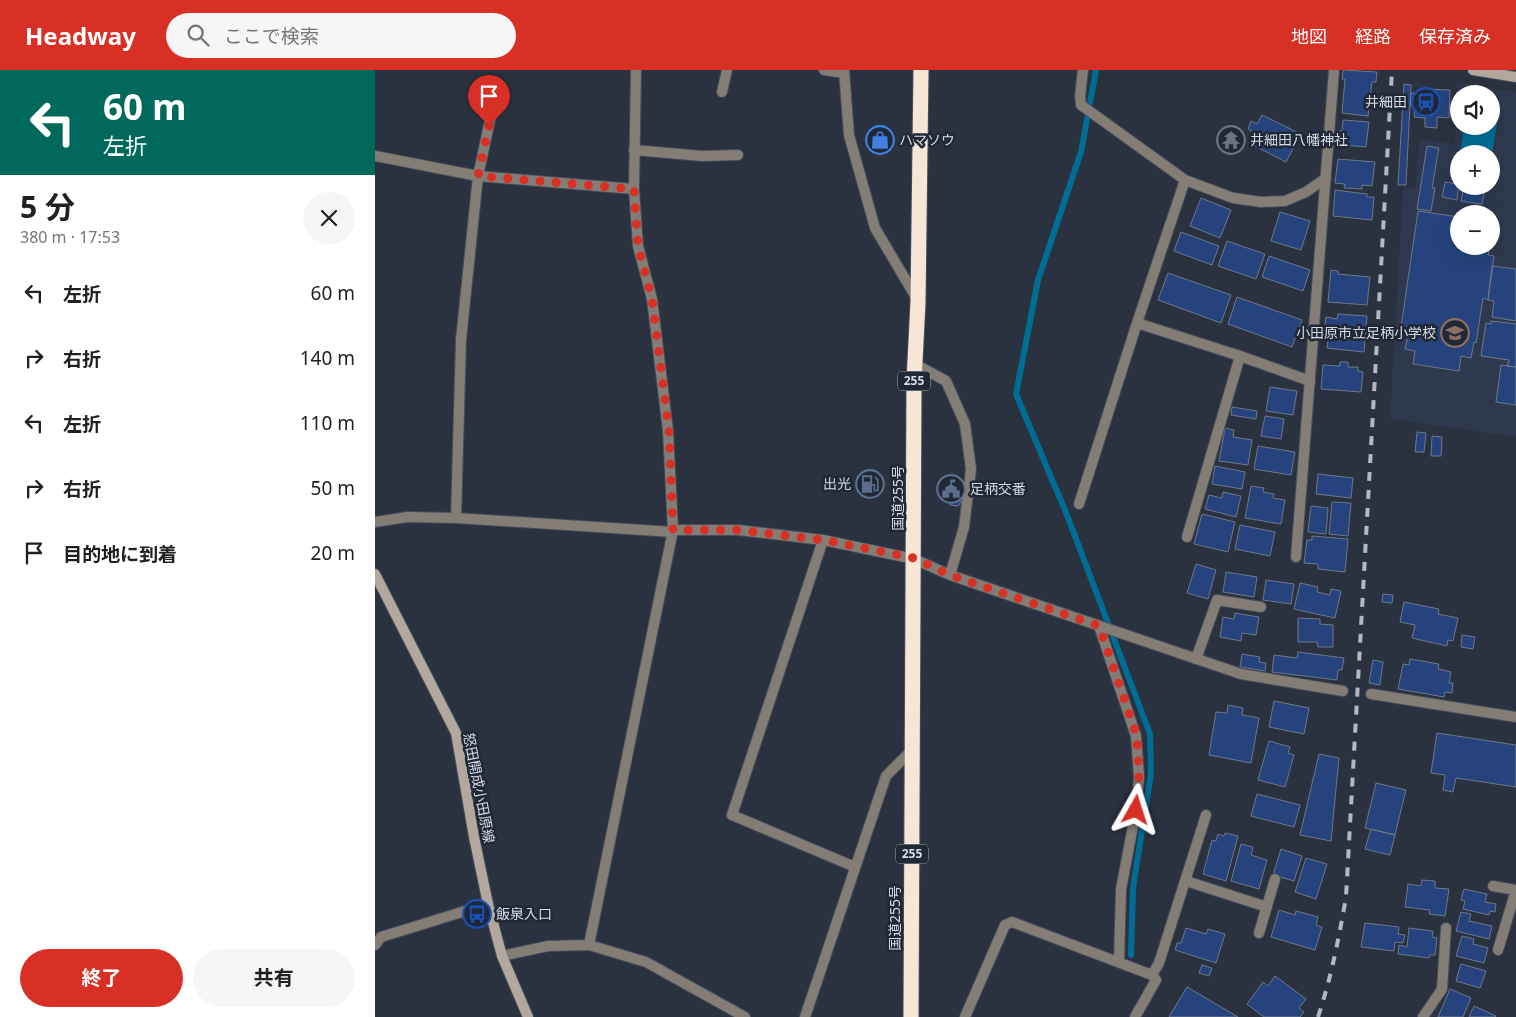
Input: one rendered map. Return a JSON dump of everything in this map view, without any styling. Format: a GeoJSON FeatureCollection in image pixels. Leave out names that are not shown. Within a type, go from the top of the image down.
{"type":"FeatureCollection","features":[{"type":"Feature","properties":{"kind":"highway","name":"国道255号"},"geometry":{"type":"LineString","coordinates":[[911,1017],[915,364],[919,302],[921,70]]}},
{"type":"Feature","properties":{"kind":"main road"},"geometry":{"type":"LineString","coordinates":[[1473,70],[1516,77]]}},
{"type":"Feature","properties":{"kind":"main road","name":"怒田開成小田原線"},"geometry":{"type":"LineString","coordinates":[[375,574],[456,733],[488,904],[502,956],[527,1017]]}},
{"type":"Feature","properties":{"kind":"street"},"geometry":{"type":"LineString","coordinates":[[589,945],[673,531],[669,431],[652,299],[638,246],[634,189],[636,70]]}},
{"type":"Feature","properties":{"kind":"street"},"geometry":{"type":"LineString","coordinates":[[722,92],[727,70]]}},
{"type":"Feature","properties":{"kind":"street"},"geometry":{"type":"LineString","coordinates":[[823,70],[844,71],[849,134],[875,228],[919,302]]}},
{"type":"Feature","properties":{"kind":"street"},"geometry":{"type":"LineString","coordinates":[[1083,70],[1080,96],[1081,105],[1185,180],[1233,198],[1273,203],[1285,201],[1307,192],[1326,178]]}},
{"type":"Feature","properties":{"kind":"street"},"geometry":{"type":"LineString","coordinates":[[1296,557],[1334,70]]}},
{"type":"Feature","properties":{"kind":"street"},"geometry":{"type":"LineString","coordinates":[[456,518],[461,340],[478,176],[496,92]]}},
{"type":"Feature","properties":{"kind":"street"},"geometry":{"type":"LineString","coordinates":[[634,150],[703,156],[738,156]]}},
{"type":"Feature","properties":{"kind":"street"},"geometry":{"type":"LineString","coordinates":[[375,156],[478,176],[634,189]]}},
{"type":"Feature","properties":{"kind":"street"},"geometry":{"type":"LineString","coordinates":[[1079,504],[1185,180]]}},
{"type":"Feature","properties":{"kind":"street"},"geometry":{"type":"LineString","coordinates":[[1137,323],[1310,381]]}},
{"type":"Feature","properties":{"kind":"street"},"geometry":{"type":"LineString","coordinates":[[1187,537],[1240,356]]}},
{"type":"Feature","properties":{"kind":"street"},"geometry":{"type":"LineString","coordinates":[[915,364],[947,381],[965,424],[971,469],[964,527],[950,575]]}},
{"type":"Feature","properties":{"kind":"street"},"geometry":{"type":"LineString","coordinates":[[375,522],[407,517],[456,518],[673,531],[738,530],[823,540],[914,558],[950,575],[1241,674],[1343,691]]}},
{"type":"Feature","properties":{"kind":"street"},"geometry":{"type":"LineString","coordinates":[[823,540],[732,814],[855,868]]}},
{"type":"Feature","properties":{"kind":"street"},"geometry":{"type":"LineString","coordinates":[[1197,659],[1217,600],[1261,608]]}},
{"type":"Feature","properties":{"kind":"street"},"geometry":{"type":"LineString","coordinates":[[1099,626],[1137,736],[1138,750],[1139,776],[1136,810],[1121,889],[1119,962]]}},
{"type":"Feature","properties":{"kind":"street"},"geometry":{"type":"LineString","coordinates":[[1371,694],[1516,717]]}},
{"type":"Feature","properties":{"kind":"street"},"geometry":{"type":"LineString","coordinates":[[805,1017],[887,776],[913,749]]}},
{"type":"Feature","properties":{"kind":"street"},"geometry":{"type":"LineString","coordinates":[[1152,974],[1159,963],[1206,815]]}},
{"type":"Feature","properties":{"kind":"street"},"geometry":{"type":"LineString","coordinates":[[1259,933],[1275,879]]}},
{"type":"Feature","properties":{"kind":"street"},"geometry":{"type":"LineString","coordinates":[[1186,881],[1267,907]]}},
{"type":"Feature","properties":{"kind":"street"},"geometry":{"type":"LineString","coordinates":[[1493,886],[1516,890],[1497,950]]}},
{"type":"Feature","properties":{"kind":"street"},"geometry":{"type":"LineString","coordinates":[[375,945],[381,937],[488,904]]}},
{"type":"Feature","properties":{"kind":"street"},"geometry":{"type":"LineString","coordinates":[[965,1017],[1005,925],[1012,922],[1152,974],[1155,980],[1135,1017]]}},
{"type":"Feature","properties":{"kind":"street"},"geometry":{"type":"LineString","coordinates":[[1423,1017],[1442,989],[1445,928]]}},
{"type":"Feature","properties":{"kind":"street"},"geometry":{"type":"LineString","coordinates":[[502,956],[548,946],[589,945],[646,962],[745,1017]]}},
{"type":"Feature","properties":{"kind":"shaded area","name":"小田原市立足柄小学校"},"geometry":{"type":"Polygon","coordinates":[[[1457,82],[1475,85],[1457,85],[1457,82]]]}},
{"type":"Feature","properties":{"kind":"shaded area","name":"小田原市立足柄小学校"},"geometry":{"type":"Polygon","coordinates":[[[1500,89],[1516,92],[1516,437],[1390,419],[1403,188],[1415,188],[1420,140],[1455,144],[1455,135],[1500,135],[1500,89]]]}},
{"type":"Feature","properties":{"kind":"water"},"geometry":{"type":"Polygon","coordinates":[[[1463,135],[1495,135],[1494,145],[1461,145],[1463,135]]]}},
{"type":"Feature","properties":{"kind":"building"},"geometry":{"type":"Polygon","coordinates":[[[1343,70],[1377,72],[1376,82],[1372,82],[1368,116],[1342,113],[1345,79],[1342,79],[1343,70]]]}},
{"type":"Feature","properties":{"kind":"building"},"geometry":{"type":"Polygon","coordinates":[[[1404,84],[1411,85],[1406,185],[1398,185],[1404,84]]]}},
{"type":"Feature","properties":{"kind":"building"},"geometry":{"type":"Polygon","coordinates":[[[1421,89],[1450,90],[1449,118],[1437,117],[1437,128],[1425,127],[1425,118],[1414,117],[1415,106],[1410,106],[1411,93],[1420,94],[1421,89]]]}},
{"type":"Feature","properties":{"kind":"building"},"geometry":{"type":"Polygon","coordinates":[[[1262,115],[1301,134],[1286,162],[1249,143],[1254,132],[1248,129],[1251,121],[1257,124],[1262,115]]]}},
{"type":"Feature","properties":{"kind":"building"},"geometry":{"type":"Polygon","coordinates":[[[1343,120],[1369,122],[1366,147],[1342,145],[1342,142],[1338,142],[1343,120]]]}},
{"type":"Feature","properties":{"kind":"building"},"geometry":{"type":"Polygon","coordinates":[[[1427,146],[1439,148],[1432,188],[1435,188],[1431,211],[1417,209],[1427,146]]]}},
{"type":"Feature","properties":{"kind":"building"},"geometry":{"type":"Polygon","coordinates":[[[1338,159],[1375,162],[1372,186],[1362,185],[1362,189],[1344,188],[1345,184],[1335,183],[1338,159]]]}},
{"type":"Feature","properties":{"kind":"building"},"geometry":{"type":"Polygon","coordinates":[[[1445,182],[1450,183],[1450,195],[1458,195],[1457,200],[1442,197],[1445,182]]]}},
{"type":"Feature","properties":{"kind":"building"},"geometry":{"type":"Polygon","coordinates":[[[1335,190],[1367,194],[1367,197],[1374,197],[1372,220],[1333,216],[1335,190]]]}},
{"type":"Feature","properties":{"kind":"building"},"geometry":{"type":"Polygon","coordinates":[[[1462,195],[1484,195],[1482,204],[1461,201],[1462,195]]]}},
{"type":"Feature","properties":{"kind":"building"},"geometry":{"type":"Polygon","coordinates":[[[1201,198],[1231,210],[1220,238],[1190,226],[1201,198]]]}},
{"type":"Feature","properties":{"kind":"building"},"geometry":{"type":"Polygon","coordinates":[[[1418,211],[1450,216],[1450,255],[1494,256],[1488,300],[1483,298],[1476,343],[1474,342],[1471,358],[1461,356],[1459,371],[1413,364],[1415,351],[1405,349],[1408,335],[1400,334],[1418,211]]]}},
{"type":"Feature","properties":{"kind":"building"},"geometry":{"type":"Polygon","coordinates":[[[1280,212],[1310,221],[1301,250],[1271,241],[1280,212]]]}},
{"type":"Feature","properties":{"kind":"building"},"geometry":{"type":"Polygon","coordinates":[[[1181,232],[1219,246],[1212,265],[1174,251],[1181,232]]]}},
{"type":"Feature","properties":{"kind":"building"},"geometry":{"type":"Polygon","coordinates":[[[1227,241],[1265,254],[1256,279],[1218,266],[1227,241]]]}},
{"type":"Feature","properties":{"kind":"building"},"geometry":{"type":"Polygon","coordinates":[[[1269,256],[1310,270],[1303,291],[1262,277],[1269,256]]]}},
{"type":"Feature","properties":{"kind":"building"},"geometry":{"type":"Polygon","coordinates":[[[1492,266],[1516,269],[1516,321],[1492,317],[1494,301],[1488,300],[1492,266]]]}},
{"type":"Feature","properties":{"kind":"building"},"geometry":{"type":"Polygon","coordinates":[[[1331,270],[1338,271],[1338,274],[1370,277],[1367,305],[1328,302],[1331,270]]]}},
{"type":"Feature","properties":{"kind":"building"},"geometry":{"type":"Polygon","coordinates":[[[1168,273],[1231,295],[1221,323],[1158,300],[1168,273]]]}},
{"type":"Feature","properties":{"kind":"building"},"geometry":{"type":"Polygon","coordinates":[[[1237,297],[1302,320],[1292,347],[1228,324],[1237,297]]]}},
{"type":"Feature","properties":{"kind":"building"},"geometry":{"type":"Polygon","coordinates":[[[1338,314],[1367,316],[1364,352],[1327,348],[1329,332],[1324,332],[1326,317],[1337,319],[1338,314]]]}},
{"type":"Feature","properties":{"kind":"building"},"geometry":{"type":"Polygon","coordinates":[[[1491,321],[1516,324],[1516,367],[1507,366],[1509,360],[1481,356],[1486,323],[1491,324],[1491,321]]]}},
{"type":"Feature","properties":{"kind":"building"},"geometry":{"type":"Polygon","coordinates":[[[1340,362],[1348,362],[1348,367],[1358,367],[1358,371],[1363,372],[1361,392],[1321,389],[1323,365],[1340,366],[1340,362]]]}},
{"type":"Feature","properties":{"kind":"building"},"geometry":{"type":"Polygon","coordinates":[[[1501,365],[1516,367],[1516,405],[1496,402],[1501,365]]]}},
{"type":"Feature","properties":{"kind":"building"},"geometry":{"type":"Polygon","coordinates":[[[1270,387],[1297,391],[1293,415],[1266,411],[1270,387]]]}},
{"type":"Feature","properties":{"kind":"building"},"geometry":{"type":"Polygon","coordinates":[[[1232,407],[1257,411],[1256,419],[1231,415],[1232,407]]]}},
{"type":"Feature","properties":{"kind":"building"},"geometry":{"type":"Polygon","coordinates":[[[1265,416],[1284,419],[1281,439],[1261,436],[1265,416]]]}},
{"type":"Feature","properties":{"kind":"building"},"geometry":{"type":"Polygon","coordinates":[[[1225,428],[1234,430],[1233,437],[1252,440],[1248,465],[1219,461],[1225,428]]]}},
{"type":"Feature","properties":{"kind":"building"},"geometry":{"type":"Polygon","coordinates":[[[1417,432],[1426,433],[1424,452],[1415,452],[1417,432]]]}},
{"type":"Feature","properties":{"kind":"building"},"geometry":{"type":"Polygon","coordinates":[[[1432,436],[1442,437],[1441,456],[1431,456],[1432,436]]]}},
{"type":"Feature","properties":{"kind":"building"},"geometry":{"type":"Polygon","coordinates":[[[1258,446],[1295,452],[1291,475],[1254,469],[1258,446]]]}},
{"type":"Feature","properties":{"kind":"building"},"geometry":{"type":"Polygon","coordinates":[[[1215,466],[1245,472],[1242,489],[1212,484],[1215,466]]]}},
{"type":"Feature","properties":{"kind":"building"},"geometry":{"type":"Polygon","coordinates":[[[1318,474],[1353,478],[1351,498],[1316,494],[1318,474]]]}},
{"type":"Feature","properties":{"kind":"building","name":"足柄交番"},"geometry":{"type":"Polygon","coordinates":[[[941,483],[961,483],[961,502],[958,506],[950,505],[950,495],[941,495],[941,483]]]}},
{"type":"Feature","properties":{"kind":"building"},"geometry":{"type":"Polygon","coordinates":[[[1251,486],[1264,488],[1263,492],[1274,494],[1273,498],[1285,500],[1281,524],[1245,518],[1251,486]]]}},
{"type":"Feature","properties":{"kind":"building"},"geometry":{"type":"Polygon","coordinates":[[[1223,492],[1241,496],[1236,517],[1205,509],[1209,495],[1222,498],[1223,492]]]}},
{"type":"Feature","properties":{"kind":"building"},"geometry":{"type":"Polygon","coordinates":[[[1332,502],[1351,503],[1348,536],[1329,534],[1332,502]]]}},
{"type":"Feature","properties":{"kind":"building"},"geometry":{"type":"Polygon","coordinates":[[[1311,506],[1328,508],[1326,534],[1308,532],[1311,506]]]}},
{"type":"Feature","properties":{"kind":"building"},"geometry":{"type":"Polygon","coordinates":[[[1202,514],[1235,522],[1228,552],[1194,544],[1202,514]]]}},
{"type":"Feature","properties":{"kind":"building"},"geometry":{"type":"Polygon","coordinates":[[[1240,525],[1275,532],[1270,556],[1235,549],[1240,525]]]}},
{"type":"Feature","properties":{"kind":"building"},"geometry":{"type":"Polygon","coordinates":[[[1312,536],[1348,539],[1345,572],[1318,569],[1318,564],[1304,563],[1307,540],[1312,540],[1312,536]]]}},
{"type":"Feature","properties":{"kind":"building"},"geometry":{"type":"Polygon","coordinates":[[[1196,564],[1216,570],[1208,599],[1187,593],[1196,564]]]}},
{"type":"Feature","properties":{"kind":"building"},"geometry":{"type":"Polygon","coordinates":[[[1226,572],[1257,577],[1254,597],[1223,592],[1226,572]]]}},
{"type":"Feature","properties":{"kind":"building"},"geometry":{"type":"Polygon","coordinates":[[[1266,580],[1294,584],[1291,604],[1263,600],[1266,580]]]}},
{"type":"Feature","properties":{"kind":"building"},"geometry":{"type":"Polygon","coordinates":[[[1300,583],[1318,587],[1317,592],[1330,595],[1331,589],[1341,591],[1335,618],[1294,609],[1300,583]]]}},
{"type":"Feature","properties":{"kind":"building"},"geometry":{"type":"Polygon","coordinates":[[[1383,594],[1393,595],[1392,603],[1382,602],[1383,594]]]}},
{"type":"Feature","properties":{"kind":"building"},"geometry":{"type":"Polygon","coordinates":[[[1404,602],[1439,609],[1438,614],[1458,618],[1453,641],[1448,640],[1447,646],[1412,638],[1415,625],[1400,622],[1404,602]]]}},
{"type":"Feature","properties":{"kind":"building"},"geometry":{"type":"Polygon","coordinates":[[[1235,613],[1259,617],[1256,635],[1242,633],[1241,641],[1220,637],[1223,617],[1234,619],[1235,613]]]}},
{"type":"Feature","properties":{"kind":"building"},"geometry":{"type":"Polygon","coordinates":[[[1298,618],[1320,619],[1320,624],[1333,625],[1333,647],[1318,647],[1317,642],[1298,642],[1298,618]]]}},
{"type":"Feature","properties":{"kind":"building"},"geometry":{"type":"Polygon","coordinates":[[[1462,635],[1475,637],[1473,649],[1461,647],[1462,635]]]}},
{"type":"Feature","properties":{"kind":"building"},"geometry":{"type":"Polygon","coordinates":[[[1298,652],[1344,658],[1342,670],[1338,670],[1337,680],[1272,672],[1274,655],[1297,658],[1298,652]]]}},
{"type":"Feature","properties":{"kind":"building"},"geometry":{"type":"Polygon","coordinates":[[[1242,654],[1260,657],[1259,662],[1266,663],[1265,671],[1240,667],[1242,654]]]}},
{"type":"Feature","properties":{"kind":"building"},"geometry":{"type":"Polygon","coordinates":[[[1410,659],[1439,664],[1438,669],[1451,672],[1449,683],[1453,683],[1452,693],[1445,692],[1444,697],[1398,689],[1403,664],[1409,665],[1410,659]]]}},
{"type":"Feature","properties":{"kind":"building"},"geometry":{"type":"Polygon","coordinates":[[[1373,660],[1383,662],[1380,685],[1369,683],[1373,660]]]}},
{"type":"Feature","properties":{"kind":"building"},"geometry":{"type":"Polygon","coordinates":[[[1274,701],[1309,708],[1304,734],[1269,727],[1274,701]]]}},
{"type":"Feature","properties":{"kind":"building"},"geometry":{"type":"Polygon","coordinates":[[[1228,705],[1243,708],[1242,715],[1259,718],[1251,763],[1209,755],[1216,712],[1227,713],[1228,705]]]}},
{"type":"Feature","properties":{"kind":"building"},"geometry":{"type":"Polygon","coordinates":[[[1437,733],[1516,745],[1516,787],[1456,778],[1453,792],[1443,790],[1445,775],[1431,773],[1437,733]]]}},
{"type":"Feature","properties":{"kind":"building"},"geometry":{"type":"Polygon","coordinates":[[[1269,741],[1290,747],[1288,753],[1294,755],[1285,787],[1258,780],[1269,741]]]}},
{"type":"Feature","properties":{"kind":"building"},"geometry":{"type":"Polygon","coordinates":[[[1319,754],[1339,758],[1331,841],[1300,835],[1319,754]]]}},
{"type":"Feature","properties":{"kind":"building"},"geometry":{"type":"Polygon","coordinates":[[[1376,783],[1406,790],[1395,835],[1365,828],[1376,783]]]}},
{"type":"Feature","properties":{"kind":"building"},"geometry":{"type":"Polygon","coordinates":[[[1257,794],[1300,805],[1294,827],[1251,816],[1257,794]]]}},
{"type":"Feature","properties":{"kind":"building"},"geometry":{"type":"Polygon","coordinates":[[[1371,829],[1395,835],[1390,855],[1365,849],[1371,829]]]}},
{"type":"Feature","properties":{"kind":"building"},"geometry":{"type":"Polygon","coordinates":[[[1225,833],[1238,836],[1226,881],[1203,874],[1212,840],[1216,841],[1218,834],[1224,836],[1225,833]]]}},
{"type":"Feature","properties":{"kind":"building"},"geometry":{"type":"Polygon","coordinates":[[[1241,844],[1253,847],[1251,855],[1267,860],[1259,889],[1231,881],[1241,844]]]}},
{"type":"Feature","properties":{"kind":"building"},"geometry":{"type":"Polygon","coordinates":[[[1281,849],[1302,856],[1294,881],[1273,875],[1281,849]]]}},
{"type":"Feature","properties":{"kind":"building"},"geometry":{"type":"Polygon","coordinates":[[[1306,858],[1327,864],[1316,899],[1295,892],[1306,858]]]}},
{"type":"Feature","properties":{"kind":"building"},"geometry":{"type":"Polygon","coordinates":[[[1422,880],[1435,881],[1435,888],[1449,889],[1445,916],[1429,914],[1430,910],[1405,907],[1408,884],[1421,886],[1422,880]]]}},
{"type":"Feature","properties":{"kind":"building"},"geometry":{"type":"Polygon","coordinates":[[[1464,889],[1487,894],[1485,902],[1496,904],[1495,912],[1490,911],[1489,915],[1463,909],[1465,901],[1461,900],[1464,889]]]}},
{"type":"Feature","properties":{"kind":"building"},"geometry":{"type":"Polygon","coordinates":[[[1279,910],[1295,915],[1296,911],[1318,917],[1316,925],[1322,927],[1315,950],[1271,937],[1279,910]]]}},
{"type":"Feature","properties":{"kind":"building"},"geometry":{"type":"Polygon","coordinates":[[[1461,912],[1471,914],[1469,921],[1492,926],[1489,939],[1456,931],[1461,912]]]}},
{"type":"Feature","properties":{"kind":"building"},"geometry":{"type":"Polygon","coordinates":[[[1365,923],[1399,927],[1398,934],[1405,935],[1403,943],[1395,942],[1394,951],[1361,947],[1365,923]]]}},
{"type":"Feature","properties":{"kind":"building"},"geometry":{"type":"Polygon","coordinates":[[[1186,928],[1206,934],[1208,929],[1225,934],[1216,963],[1175,950],[1177,943],[1181,943],[1186,928]]]}},
{"type":"Feature","properties":{"kind":"building"},"geometry":{"type":"Polygon","coordinates":[[[1409,928],[1433,931],[1432,937],[1437,938],[1435,955],[1430,955],[1429,958],[1398,954],[1399,945],[1407,947],[1409,928]]]}},
{"type":"Feature","properties":{"kind":"building"},"geometry":{"type":"Polygon","coordinates":[[[1462,936],[1474,939],[1473,944],[1488,948],[1484,963],[1456,956],[1462,936]]]}},
{"type":"Feature","properties":{"kind":"building"},"geometry":{"type":"Polygon","coordinates":[[[1461,964],[1486,971],[1480,988],[1456,981],[1461,964]]]}},
{"type":"Feature","properties":{"kind":"building"},"geometry":{"type":"Polygon","coordinates":[[[1202,965],[1212,968],[1209,976],[1199,973],[1202,965]]]}},
{"type":"Feature","properties":{"kind":"building"},"geometry":{"type":"Polygon","coordinates":[[[1275,976],[1306,999],[1299,1008],[1304,1012],[1300,1017],[1264,1017],[1247,1004],[1263,982],[1268,986],[1275,976]]]}},
{"type":"Feature","properties":{"kind":"building"},"geometry":{"type":"Polygon","coordinates":[[[1187,987],[1238,1017],[1169,1017],[1187,987]]]}},
{"type":"Feature","properties":{"kind":"building"},"geometry":{"type":"Polygon","coordinates":[[[1450,989],[1471,998],[1463,1017],[1438,1017],[1450,989]]]}},
{"type":"Feature","properties":{"kind":"building"},"geometry":{"type":"Polygon","coordinates":[[[1474,1006],[1496,1016],[1469,1017],[1474,1006]]]}},
{"type":"Feature","properties":{"kind":"waterway"},"geometry":{"type":"LineString","coordinates":[[1096,70],[1081,152],[1038,280],[1016,394],[1067,515],[1150,734],[1151,773],[1133,888],[1131,955]]}},
{"type":"Feature","properties":{"kind":"railway"},"geometry":{"type":"LineString","coordinates":[[1318,1017],[1327,988],[1346,897],[1392,70]]}},
{"type":"Feature","properties":{"kind":"place","name":"井細田"},"geometry":{"type":"Point","coordinates":[1426,102]}},
{"type":"Feature","properties":{"kind":"place","name":"ハマソウ"},"geometry":{"type":"Point","coordinates":[880,140]}},
{"type":"Feature","properties":{"kind":"place","name":"井細田八幡神社"},"geometry":{"type":"Point","coordinates":[1231,140]}},
{"type":"Feature","properties":{"kind":"place","name":"小田原市立足柄小学校"},"geometry":{"type":"Point","coordinates":[1455,333]}},
{"type":"Feature","properties":{"kind":"place","name":"出光"},"geometry":{"type":"Point","coordinates":[870,484]}},
{"type":"Feature","properties":{"kind":"place","name":"足柄交番"},"geometry":{"type":"Point","coordinates":[951,489]}},
{"type":"Feature","properties":{"kind":"place","name":"飯泉入口"},"geometry":{"type":"Point","coordinates":[477,914]}},
{"type":"Feature","properties":{"kind":"route"},"geometry":{"type":"LineString","coordinates":[[489,126],[478,176],[634,189],[638,246],[652,299],[669,431],[673,530],[738,530],[823,540],[914,558],[950,575],[1099,626],[1137,736],[1139,776],[1136,810]]}}]}
